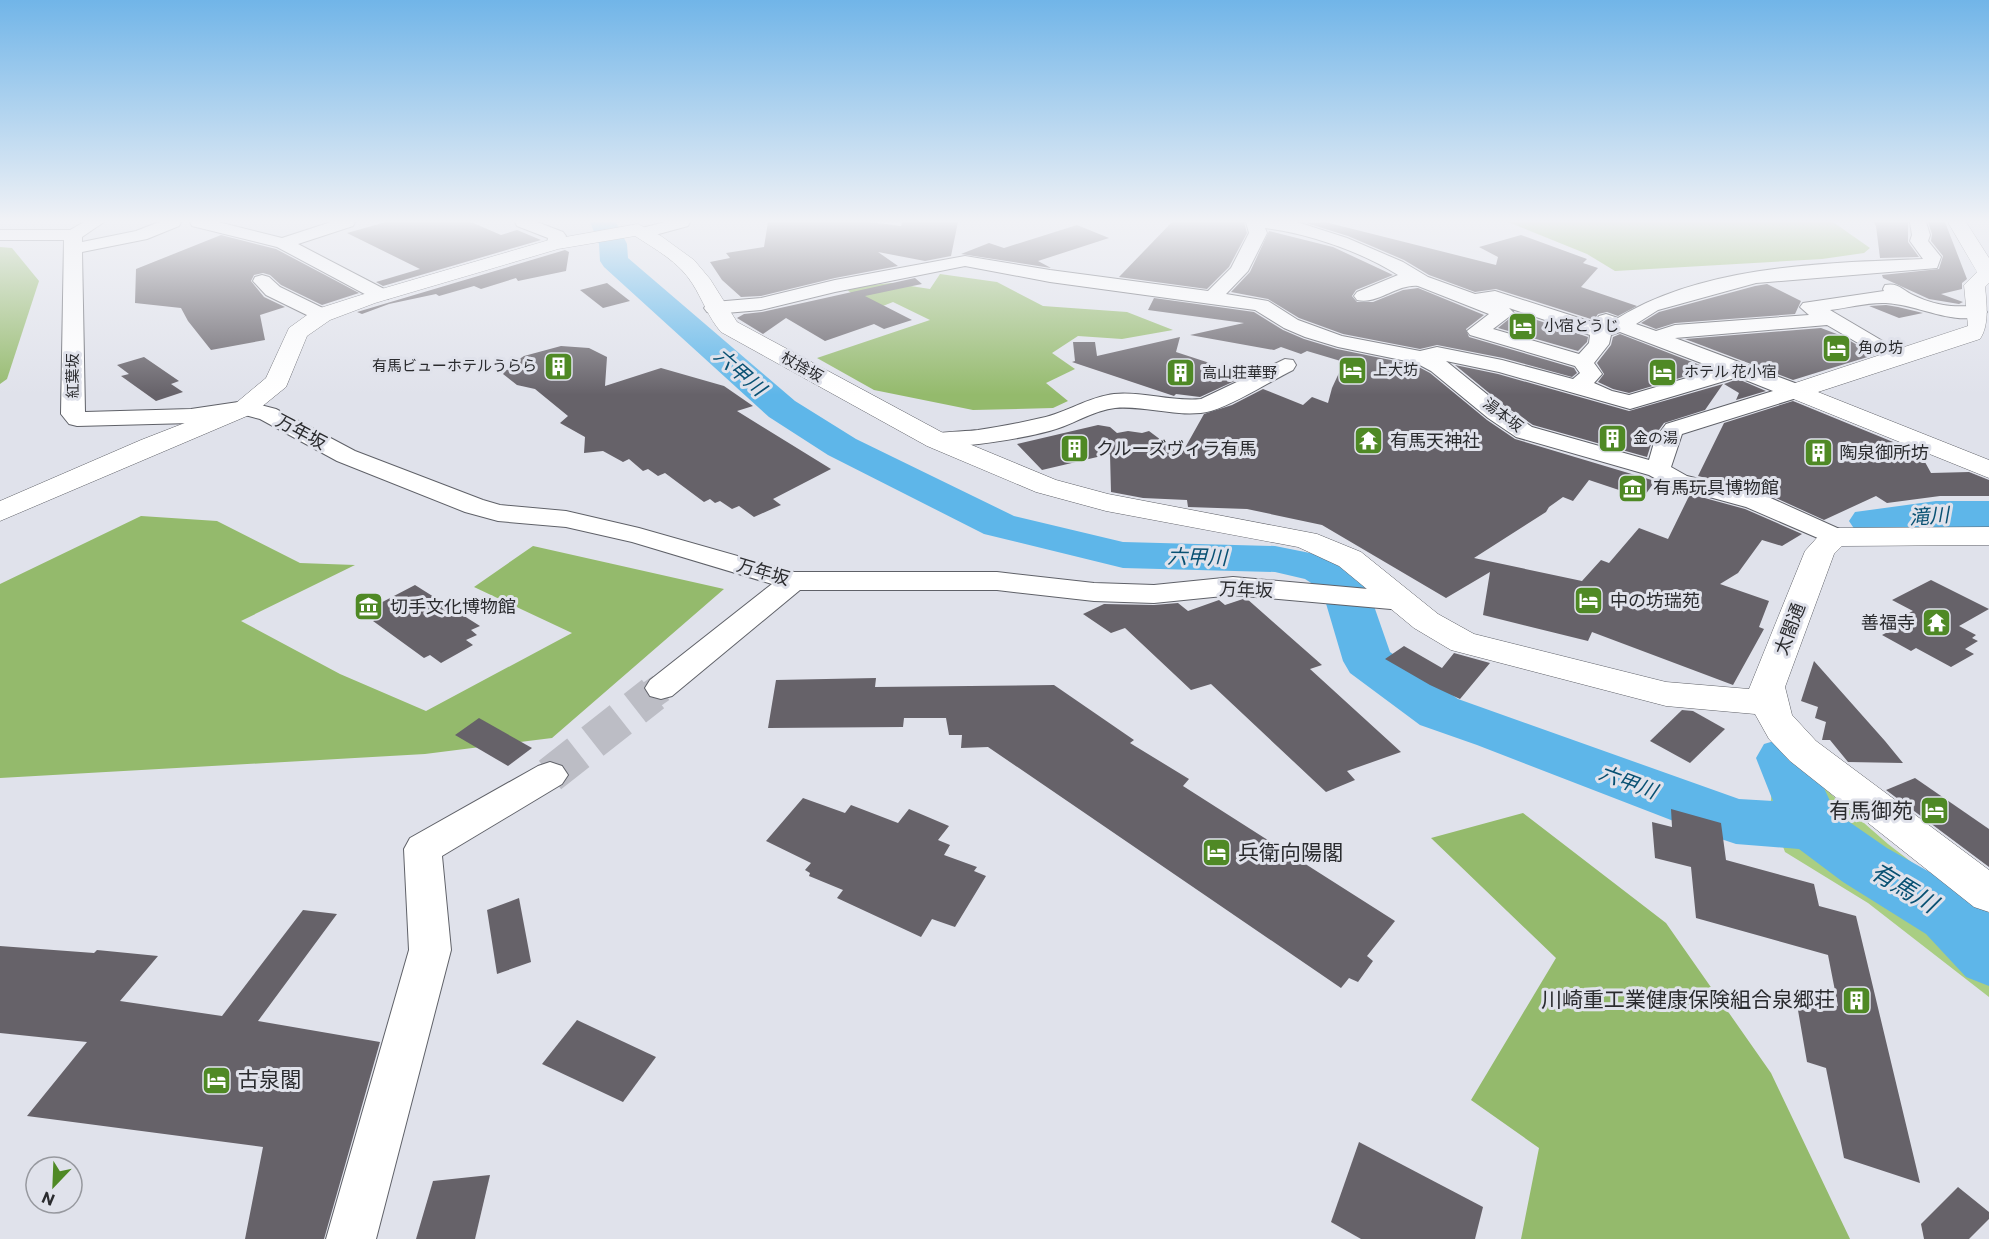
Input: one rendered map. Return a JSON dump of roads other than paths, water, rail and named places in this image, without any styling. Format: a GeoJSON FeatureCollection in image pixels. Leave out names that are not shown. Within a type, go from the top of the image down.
{"type":"FeatureCollection","features":[{"type":"Feature","properties":{"kind":"street","name":"紅葉坂"},"geometry":{"type":"LineString","coordinates":[[73,280],[73,414],[77,419],[191,416],[245,408]]}},
{"type":"Feature","properties":{"kind":"street"},"geometry":{"type":"LineString","coordinates":[[352,280],[381,295]]}},
{"type":"Feature","properties":{"kind":"street"},"geometry":{"type":"LineString","coordinates":[[0,512],[150,446],[245,408],[277,382],[297,333],[311,321],[381,295],[434,280]]}},
{"type":"Feature","properties":{"kind":"street","name":"杖捨坂"},"geometry":{"type":"LineString","coordinates":[[700,280],[714,308],[729,327],[936,440],[1046,486],[1106,502],[1306,540],[1350,559],[1389,601],[1463,642],[1666,694],[1783,727]]}},
{"type":"Feature","properties":{"kind":"street","name":"湯本坂"},"geometry":{"type":"LineString","coordinates":[[714,308],[761,304],[835,286],[874,280]]}},
{"type":"Feature","properties":{"kind":"street","name":"湯本坂"},"geometry":{"type":"LineString","coordinates":[[1079,280],[1261,305],[1291,324],[1338,341],[1422,358],[1439,366],[1496,413],[1524,432],[1553,429],[1658,470],[1678,481],[1755,501],[1834,537]]}},
{"type":"Feature","properties":{"kind":"street"},"geometry":{"type":"LineString","coordinates":[[1212,297],[1230,280]]}},
{"type":"Feature","properties":{"kind":"street"},"geometry":{"type":"LineString","coordinates":[[1364,296],[1402,280]]}},
{"type":"Feature","properties":{"kind":"street"},"geometry":{"type":"LineString","coordinates":[[1418,280],[1504,313],[1477,331],[1583,362],[1591,374],[1581,384],[1584,387]]}},
{"type":"Feature","properties":{"kind":"street"},"geometry":{"type":"LineString","coordinates":[[1604,324],[1651,306],[1745,280]]}},
{"type":"Feature","properties":{"kind":"street"},"geometry":{"type":"LineString","coordinates":[[1880,280],[1907,300]]}},
{"type":"Feature","properties":{"kind":"street"},"geometry":{"type":"LineString","coordinates":[[1980,280],[1974,285],[1982,323]]}},
{"type":"Feature","properties":{"kind":"street"},"geometry":{"type":"LineString","coordinates":[[262,281],[273,291],[322,315]]}},
{"type":"Feature","properties":{"kind":"street"},"geometry":{"type":"LineString","coordinates":[[1473,300],[1495,297],[1655,339],[1795,391],[1989,471]]}},
{"type":"Feature","properties":{"kind":"street"},"geometry":{"type":"LineString","coordinates":[[1896,357],[1810,307],[1884,297],[1907,300],[1982,323]]}},
{"type":"Feature","properties":{"kind":"street"},"geometry":{"type":"LineString","coordinates":[[1655,339],[1676,331],[1828,319]]}},
{"type":"Feature","properties":{"kind":"street"},"geometry":{"type":"LineString","coordinates":[[1658,470],[1667,440],[1674,429],[1972,334],[1982,323]]}},
{"type":"Feature","properties":{"kind":"street"},"geometry":{"type":"LineString","coordinates":[[1583,362],[1599,344],[1604,324]]}},
{"type":"Feature","properties":{"kind":"street"},"geometry":{"type":"LineString","coordinates":[[1422,358],[1437,353],[1502,366],[1576,387],[1584,387],[1617,400],[1630,402],[1738,370]]}},
{"type":"Feature","properties":{"kind":"street"},"geometry":{"type":"LineString","coordinates":[[936,440],[978,437],[1049,424],[1092,406],[1115,401],[1166,403],[1187,407],[1206,405],[1285,365]]}},
{"type":"Feature","properties":{"kind":"street","name":"万年坂"},"geometry":{"type":"LineString","coordinates":[[245,408],[268,414],[346,456],[474,506],[498,513],[566,519],[639,536],[793,582],[997,581],[1094,592],[1154,594],[1233,586],[1389,601]]}},
{"type":"Feature","properties":{"kind":"street"},"geometry":{"type":"LineString","coordinates":[[1834,537],[1989,536]]}},
{"type":"Feature","properties":{"kind":"street","name":"太閤通"},"geometry":{"type":"LineString","coordinates":[[1783,727],[1767,687],[1820,550],[1834,537]]}},
{"type":"Feature","properties":{"kind":"street"},"geometry":{"type":"LineString","coordinates":[[661,687],[793,582]]}},
{"type":"Feature","properties":{"kind":"street"},"geometry":{"type":"LineString","coordinates":[[1783,727],[1989,894]]}},
{"type":"Feature","properties":{"kind":"street"},"geometry":{"type":"LineString","coordinates":[[351,1239],[430,950],[423,849],[550,775]]}},
{"type":"Feature","properties":{"kind":"waterway","name":"六甲川"},"geometry":{"type":"LineString","coordinates":[[635,280],[782,409],[842,447],[999,525],[1123,555],[1275,559],[1319,568],[1343,583],[1368,661],[1439,712],[1496,731],[1736,821],[1812,827]]}},
{"type":"Feature","properties":{"kind":"waterway","name":"滝川"},"geometry":{"type":"LineString","coordinates":[[1870,521],[1936,514],[1989,514]]}},
{"type":"Feature","properties":{"kind":"waterway","name":"滝川"},"geometry":{"type":"LineString","coordinates":[[1784,758],[1812,827]]}},
{"type":"Feature","properties":{"kind":"waterway","name":"有馬川"},"geometry":{"type":"LineString","coordinates":[[1812,827],[1865,865],[1949,915],[1989,957]]}},
{"type":"Feature","properties":{"kind":"tunnel"},"geometry":{"type":"LineString","coordinates":[[651,695],[661,688]]}},
{"type":"Feature","properties":{"kind":"tunnel"},"geometry":{"type":"LineString","coordinates":[[550,775],[653,694]]}},
{"type":"Feature","properties":{"kind":"place","name":"小宿とうじ"},"geometry":{"type":"Point","coordinates":[1523,326]}},
{"type":"Feature","properties":{"kind":"place","name":"角の坊"},"geometry":{"type":"Point","coordinates":[1837,348]}},
{"type":"Feature","properties":{"kind":"place","name":"有馬ビューホテルうらら"},"geometry":{"type":"Point","coordinates":[558,366]}},
{"type":"Feature","properties":{"kind":"place","name":"上大坊"},"geometry":{"type":"Point","coordinates":[1352,370]}},
{"type":"Feature","properties":{"kind":"place","name":"ホテル 花小宿"},"geometry":{"type":"Point","coordinates":[1663,372]}},
{"type":"Feature","properties":{"kind":"place","name":"高山荘華野"},"geometry":{"type":"Point","coordinates":[1181,373]}},
{"type":"Feature","properties":{"kind":"place","name":"金の湯"},"geometry":{"type":"Point","coordinates":[1612,438]}},
{"type":"Feature","properties":{"kind":"place","name":"有馬天神社"},"geometry":{"type":"Point","coordinates":[1369,441]}},
{"type":"Feature","properties":{"kind":"place","name":"クルーズヴィラ有馬"},"geometry":{"type":"Point","coordinates":[1075,449]}},
{"type":"Feature","properties":{"kind":"place","name":"陶泉御所坊"},"geometry":{"type":"Point","coordinates":[1818,453]}},
{"type":"Feature","properties":{"kind":"place","name":"有馬玩具博物館"},"geometry":{"type":"Point","coordinates":[1632,488]}},
{"type":"Feature","properties":{"kind":"place","name":"中の坊瑞苑"},"geometry":{"type":"Point","coordinates":[1589,601]}},
{"type":"Feature","properties":{"kind":"place","name":"切手文化博物館"},"geometry":{"type":"Point","coordinates":[369,607]}},
{"type":"Feature","properties":{"kind":"place","name":"善福寺"},"geometry":{"type":"Point","coordinates":[1936,623]}},
{"type":"Feature","properties":{"kind":"place","name":"有馬御苑"},"geometry":{"type":"Point","coordinates":[1934,811]}},
{"type":"Feature","properties":{"kind":"place","name":"兵衛向陽閣"},"geometry":{"type":"Point","coordinates":[1217,853]}},
{"type":"Feature","properties":{"kind":"place","name":"川崎重工業健康保険組合泉郷荘"},"geometry":{"type":"Point","coordinates":[1856,1000]}},
{"type":"Feature","properties":{"kind":"place","name":"古泉閣"},"geometry":{"type":"Point","coordinates":[217,1080]}}]}
